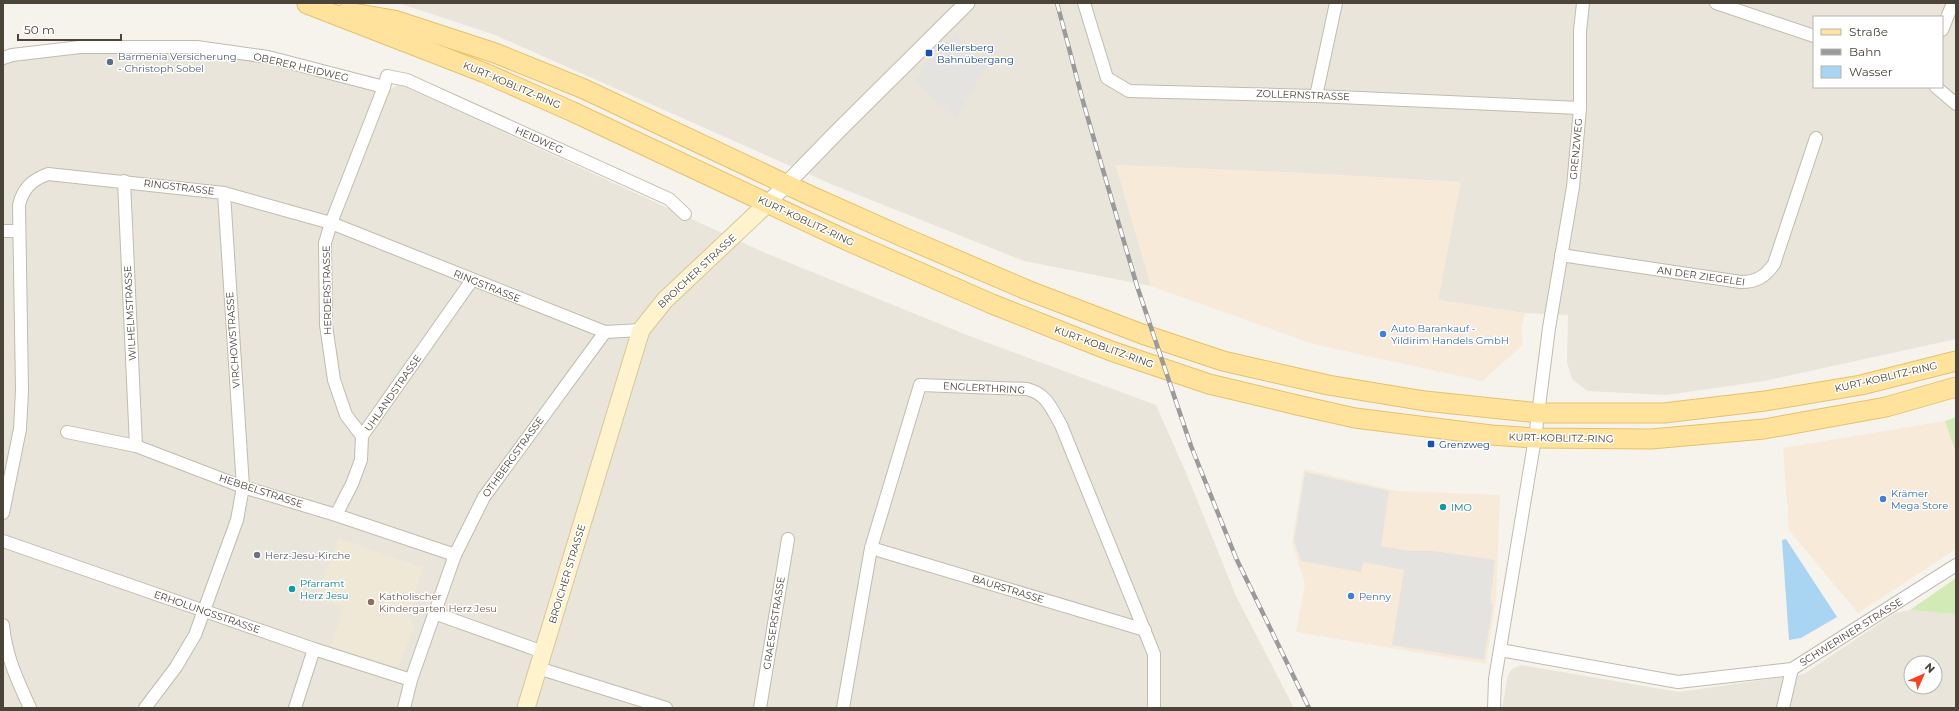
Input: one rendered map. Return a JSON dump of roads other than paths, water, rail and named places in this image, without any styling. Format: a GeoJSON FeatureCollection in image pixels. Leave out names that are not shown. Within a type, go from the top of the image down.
{"type":"FeatureCollection","features":[{"type":"Feature","properties":{"kind":"main road","name":"KURT-KOBLITZ-RING"},"geometry":{"type":"LineString","coordinates":[[304,4],[394,20],[495,53],[584,89],[787,183],[811,196],[1027,290],[1142,334],[1223,361],[1328,385],[1425,401],[1539,413],[1664,413],[1765,401],[1861,385],[1956,360]]}},
{"type":"Feature","properties":{"kind":"main road","name":"KURT-KOBLITZ-RING"},"geometry":{"type":"LineString","coordinates":[[304,4],[492,76],[992,304],[1111,351],[1209,384],[1355,418],[1491,435],[1535,438],[1651,439],[1764,429],[1886,407],[1956,387]]}},
{"type":"Feature","properties":{"kind":"main road","name":"BROICHER STRASSE"},"geometry":{"type":"LineString","coordinates":[[526,708],[642,330],[665,300],[768,203]]}},
{"type":"Feature","properties":{"kind":"street","name":"BROICHER STRASSE"},"geometry":{"type":"LineString","coordinates":[[768,203],[967,3]]}},
{"type":"Feature","properties":{"kind":"street","name":"ZOLLERNSTRASSE"},"geometry":{"type":"LineString","coordinates":[[1084,3],[1107,78],[1129,91],[1316,96],[1580,108]]}},
{"type":"Feature","properties":{"kind":"street"},"geometry":{"type":"LineString","coordinates":[[1316,96],[1336,3]]}},
{"type":"Feature","properties":{"kind":"street","name":"GRENZWEG"},"geometry":{"type":"LineString","coordinates":[[1535,438],[1549,328],[1573,187],[1580,108],[1580,31],[1583,3]]}},
{"type":"Feature","properties":{"kind":"street"},"geometry":{"type":"LineString","coordinates":[[1716,3],[1813,36]]}},
{"type":"Feature","properties":{"kind":"street"},"geometry":{"type":"LineString","coordinates":[[1943,28],[1953,3]]}},
{"type":"Feature","properties":{"kind":"street","name":"OBERER HEIDWEG"},"geometry":{"type":"LineString","coordinates":[[3,58],[12,55],[80,47],[197,47],[268,57],[385,82]]}},
{"type":"Feature","properties":{"kind":"street","name":"HEIDWEG"},"geometry":{"type":"LineString","coordinates":[[385,82],[407,80],[669,199],[686,214]]}},
{"type":"Feature","properties":{"kind":"street","name":"HERDERSTRASSE"},"geometry":{"type":"LineString","coordinates":[[362,436],[346,415],[336,387],[326,325],[325,243],[331,223],[385,82]]}},
{"type":"Feature","properties":{"kind":"street"},"geometry":{"type":"LineString","coordinates":[[1937,88],[1956,104]]}},
{"type":"Feature","properties":{"kind":"street","name":"AN DER ZIEGELEI"},"geometry":{"type":"LineString","coordinates":[[1561,255],[1740,282],[1753,282],[1770,271],[1778,255],[1816,138]]}},
{"type":"Feature","properties":{"kind":"street","name":"RINGSTRASSE"},"geometry":{"type":"LineString","coordinates":[[3,513],[20,429],[22,390],[19,205],[21,194],[36,179],[48,174],[224,193],[331,223],[605,332],[642,330]]}},
{"type":"Feature","properties":{"kind":"street","name":"WILHELMSTRASSE"},"geometry":{"type":"LineString","coordinates":[[124,181],[136,446]]}},
{"type":"Feature","properties":{"kind":"street","name":"VIRCHOWSTRASSE"},"geometry":{"type":"LineString","coordinates":[[145,708],[176,667],[195,635],[238,520],[243,487],[224,193]]}},
{"type":"Feature","properties":{"kind":"street"},"geometry":{"type":"LineString","coordinates":[[3,231],[19,231]]}},
{"type":"Feature","properties":{"kind":"street","name":"UHLANDSTRASSE"},"geometry":{"type":"LineString","coordinates":[[336,515],[352,484],[361,460],[362,436],[472,280]]}},
{"type":"Feature","properties":{"kind":"street","name":"OTHBERGSTRASSE"},"geometry":{"type":"LineString","coordinates":[[404,708],[411,680],[455,555],[484,497],[605,332]]}},
{"type":"Feature","properties":{"kind":"street","name":"ENGLERTHRING"},"geometry":{"type":"LineString","coordinates":[[843,708],[871,548],[920,385],[1027,389],[1038,392],[1047,400],[1061,425],[1154,654],[1154,708]]}},
{"type":"Feature","properties":{"kind":"street","name":"HEBBELSTRASSE"},"geometry":{"type":"LineString","coordinates":[[67,432],[136,446],[243,487],[336,515],[455,555]]}},
{"type":"Feature","properties":{"kind":"street"},"geometry":{"type":"LineString","coordinates":[[1494,708],[1495,679],[1535,438]]}},
{"type":"Feature","properties":{"kind":"street","name":"GRAESERSTRASSE"},"geometry":{"type":"LineString","coordinates":[[760,708],[788,539]]}},
{"type":"Feature","properties":{"kind":"street","name":"ERHOLUNGSSTRASSE"},"geometry":{"type":"LineString","coordinates":[[3,541],[314,649],[411,680]]}},
{"type":"Feature","properties":{"kind":"street","name":"BAURSTRASSE"},"geometry":{"type":"LineString","coordinates":[[871,548],[1145,630]]}},
{"type":"Feature","properties":{"kind":"street","name":"SCHWERINER STRASSE"},"geometry":{"type":"LineString","coordinates":[[1500,650],[1678,682],[1792,669],[1956,565]]}},
{"type":"Feature","properties":{"kind":"street"},"geometry":{"type":"LineString","coordinates":[[434,613],[543,652]]}},
{"type":"Feature","properties":{"kind":"street"},"geometry":{"type":"LineString","coordinates":[[3,625],[5,647],[14,673],[30,708]]}},
{"type":"Feature","properties":{"kind":"street"},"geometry":{"type":"LineString","coordinates":[[295,708],[314,649]]}},
{"type":"Feature","properties":{"kind":"street"},"geometry":{"type":"LineString","coordinates":[[538,668],[666,708]]}},
{"type":"Feature","properties":{"kind":"street"},"geometry":{"type":"LineString","coordinates":[[1783,708],[1792,669]]}},
{"type":"Feature","properties":{"kind":"water"},"geometry":{"type":"Polygon","coordinates":[[[1786,539],[1837,617],[1801,638],[1789,640],[1782,540],[1786,539]]]}},
{"type":"Feature","properties":{"kind":"railway"},"geometry":{"type":"LineString","coordinates":[[1057,3],[1084,105],[1137,286],[1191,446],[1236,558],[1309,708]]}},
{"type":"Feature","properties":{"kind":"place","name":"Kellersberg Bahnübergang"},"geometry":{"type":"Point","coordinates":[929,53]}},
{"type":"Feature","properties":{"kind":"place","name":"Barmenia Versicherung - Christoph Sobel"},"geometry":{"type":"Point","coordinates":[110,62]}},
{"type":"Feature","properties":{"kind":"place","name":"Auto Barankauf - Yildirim Handels GmbH"},"geometry":{"type":"Point","coordinates":[1383,334]}},
{"type":"Feature","properties":{"kind":"place","name":"Grenzweg"},"geometry":{"type":"Point","coordinates":[1431,444]}},
{"type":"Feature","properties":{"kind":"place","name":"Krämer Mega Store"},"geometry":{"type":"Point","coordinates":[1883,499]}},
{"type":"Feature","properties":{"kind":"place","name":"IMO"},"geometry":{"type":"Point","coordinates":[1443,507]}},
{"type":"Feature","properties":{"kind":"place","name":"Herz-Jesu-Kirche"},"geometry":{"type":"Point","coordinates":[257,555]}},
{"type":"Feature","properties":{"kind":"place","name":"Pfarramt Herz Jesu"},"geometry":{"type":"Point","coordinates":[292,589]}},
{"type":"Feature","properties":{"kind":"place","name":"Penny"},"geometry":{"type":"Point","coordinates":[1351,596]}},
{"type":"Feature","properties":{"kind":"place","name":"Katholischer Kindergarten Herz Jesu"},"geometry":{"type":"Point","coordinates":[371,602]}}]}
